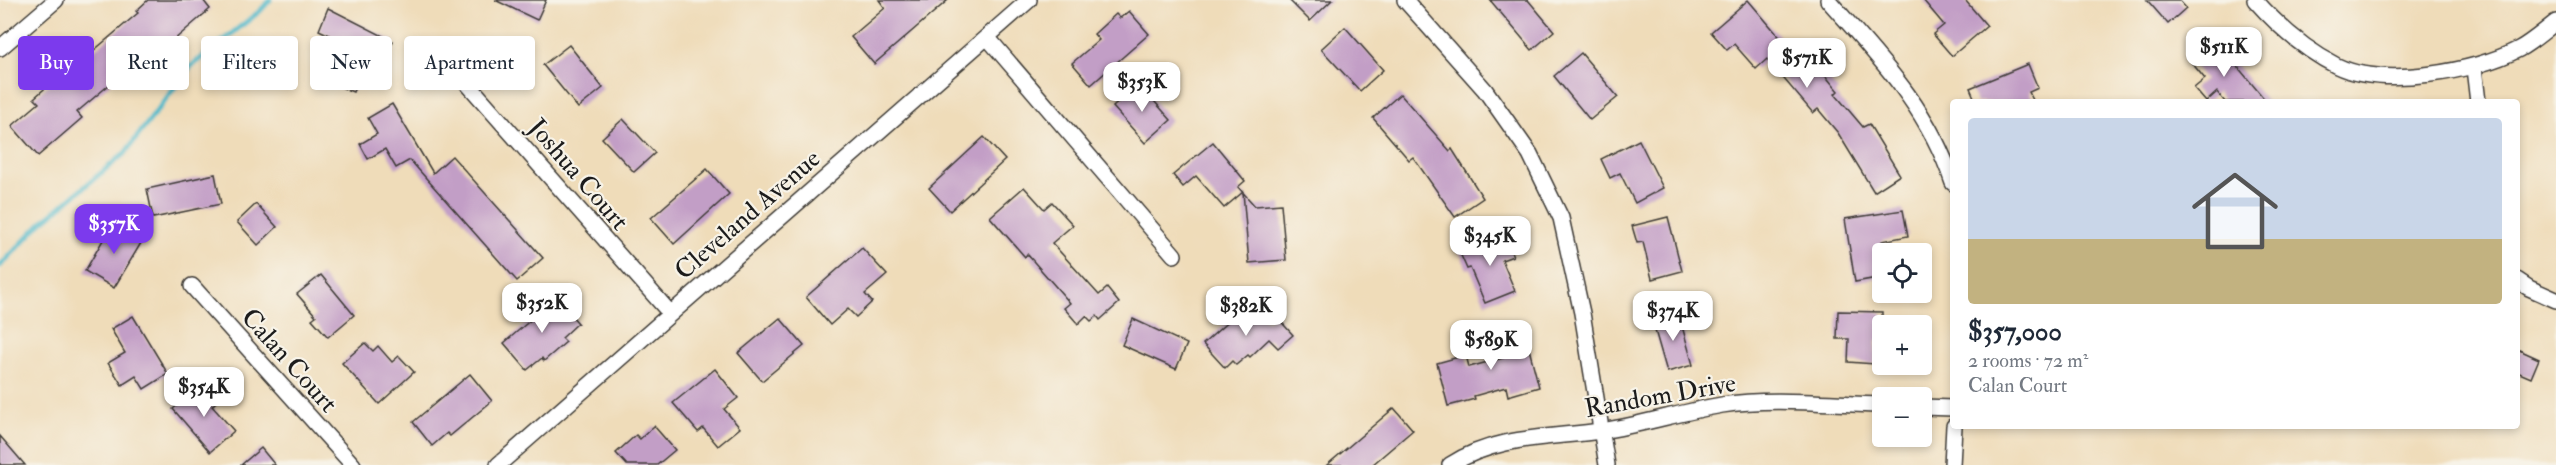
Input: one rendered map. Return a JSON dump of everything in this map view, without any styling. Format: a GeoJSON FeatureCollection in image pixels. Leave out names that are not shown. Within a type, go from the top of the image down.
{"type":"FeatureCollection","features":[{"type":"Feature","properties":{"kind":"street"},"geometry":{"type":"LineString","coordinates":[[0,48],[56,0]]}},
{"type":"Feature","properties":{"kind":"street","name":"Cleveland Avenue"},"geometry":{"type":"LineString","coordinates":[[498,465],[1029,0]]}},
{"type":"Feature","properties":{"kind":"street"},"geometry":{"type":"LineString","coordinates":[[1405,0],[1485,90],[1530,154],[1561,218],[1582,313],[1607,465]]}},
{"type":"Feature","properties":{"kind":"street"},"geometry":{"type":"LineString","coordinates":[[1828,0],[1885,64],[1917,106],[1942,150],[1950,174]]}},
{"type":"Feature","properties":{"kind":"street"},"geometry":{"type":"LineString","coordinates":[[2255,0],[2272,19],[2310,50],[2339,67],[2380,76],[2427,74],[2474,68],[2520,49],[2556,22]]}},
{"type":"Feature","properties":{"kind":"street"},"geometry":{"type":"LineString","coordinates":[[987,37],[1174,255]]}},
{"type":"Feature","properties":{"kind":"street"},"geometry":{"type":"LineString","coordinates":[[2474,68],[2478,99]]}},
{"type":"Feature","properties":{"kind":"street","name":"Joshua Court"},"geometry":{"type":"LineString","coordinates":[[473,90],[670,313]]}},
{"type":"Feature","properties":{"kind":"street"},"geometry":{"type":"LineString","coordinates":[[2520,281],[2529,288],[2556,300]]}},
{"type":"Feature","properties":{"kind":"street","name":"Calan Court"},"geometry":{"type":"LineString","coordinates":[[192,286],[353,465]]}},
{"type":"Feature","properties":{"kind":"street","name":"Random Drive"},"geometry":{"type":"LineString","coordinates":[[1450,465],[1463,456],[1500,443],[1602,431],[1724,405],[1788,402],[1872,405]]}},
{"type":"Feature","properties":{"kind":"street"},"geometry":{"type":"LineString","coordinates":[[1932,407],[1950,408]]}},
{"type":"Feature","properties":{"kind":"street"},"geometry":{"type":"LineString","coordinates":[[1952,465],[1954,429]]}},
{"type":"Feature","properties":{"kind":"building"},"geometry":{"type":"Polygon","coordinates":[[[148,0],[203,0],[210,9],[179,36],[111,36],[138,13],[136,11],[148,0]]]}},
{"type":"Feature","properties":{"kind":"building"},"geometry":{"type":"Polygon","coordinates":[[[495,0],[546,0],[537,20],[495,0]]]}},
{"type":"Feature","properties":{"kind":"building"},"geometry":{"type":"Polygon","coordinates":[[[879,0],[948,0],[874,64],[851,37],[885,8],[879,0]]]}},
{"type":"Feature","properties":{"kind":"building"},"geometry":{"type":"Polygon","coordinates":[[[1289,0],[1332,0],[1310,21],[1289,0]]]}},
{"type":"Feature","properties":{"kind":"building"},"geometry":{"type":"Polygon","coordinates":[[[1490,0],[1528,0],[1554,31],[1532,50],[1490,0]]]}},
{"type":"Feature","properties":{"kind":"building"},"geometry":{"type":"Polygon","coordinates":[[[1748,0],[1800,61],[1808,55],[1838,91],[1835,94],[1863,127],[1869,124],[1900,175],[1874,192],[1838,133],[1818,109],[1813,113],[1767,59],[1756,69],[1734,44],[1727,50],[1711,32],[1748,0]]]}},
{"type":"Feature","properties":{"kind":"building"},"geometry":{"type":"Polygon","coordinates":[[[1923,0],[1965,0],[1987,26],[1952,56],[1933,34],[1944,25],[1923,0]]]}},
{"type":"Feature","properties":{"kind":"building"},"geometry":{"type":"Polygon","coordinates":[[[2147,0],[2179,0],[2186,8],[2168,24],[2147,0]]]}},
{"type":"Feature","properties":{"kind":"building"},"geometry":{"type":"Polygon","coordinates":[[[328,8],[383,36],[332,36],[319,30],[328,8]]]}},
{"type":"Feature","properties":{"kind":"building"},"geometry":{"type":"Polygon","coordinates":[[[1129,11],[1149,34],[1091,85],[1072,63],[1099,40],[1094,34],[1116,14],[1120,18],[1129,11]]]}},
{"type":"Feature","properties":{"kind":"building"},"geometry":{"type":"Polygon","coordinates":[[[1345,27],[1383,70],[1360,91],[1321,49],[1345,27]]]}},
{"type":"Feature","properties":{"kind":"building"},"geometry":{"type":"Polygon","coordinates":[[[106,40],[106,87],[77,112],[82,118],[38,156],[12,126],[39,103],[34,98],[43,90],[94,90],[94,50],[106,40]]]}},
{"type":"Feature","properties":{"kind":"building"},"geometry":{"type":"Polygon","coordinates":[[[2217,42],[2264,99],[2223,99],[2217,92],[2209,99],[2203,99],[2194,88],[2205,79],[2192,63],[2217,42]]]}},
{"type":"Feature","properties":{"kind":"building"},"geometry":{"type":"Polygon","coordinates":[[[569,45],[603,88],[578,108],[543,65],[569,45]]]}},
{"type":"Feature","properties":{"kind":"building"},"geometry":{"type":"Polygon","coordinates":[[[1581,53],[1618,97],[1590,120],[1554,76],[1581,53]]]}},
{"type":"Feature","properties":{"kind":"building"},"geometry":{"type":"Polygon","coordinates":[[[2028,64],[2038,88],[2029,92],[2032,99],[1975,99],[1970,88],[2028,64]]]}},
{"type":"Feature","properties":{"kind":"building"},"geometry":{"type":"Polygon","coordinates":[[[1138,83],[1171,120],[1145,143],[1113,107],[1138,83]]]}},
{"type":"Feature","properties":{"kind":"building"},"geometry":{"type":"Polygon","coordinates":[[[1400,94],[1450,151],[1452,149],[1483,198],[1455,217],[1413,157],[1409,160],[1373,118],[1400,94]]]}},
{"type":"Feature","properties":{"kind":"building"},"geometry":{"type":"Polygon","coordinates":[[[392,104],[433,173],[452,156],[543,258],[517,281],[410,160],[396,168],[385,149],[368,159],[360,144],[377,134],[368,118],[392,104]]]}},
{"type":"Feature","properties":{"kind":"building"},"geometry":{"type":"Polygon","coordinates":[[[623,119],[655,153],[634,172],[602,138],[623,119]]]}},
{"type":"Feature","properties":{"kind":"building"},"geometry":{"type":"Polygon","coordinates":[[[984,137],[1005,160],[950,211],[929,188],[984,137]]]}},
{"type":"Feature","properties":{"kind":"building"},"geometry":{"type":"Polygon","coordinates":[[[1639,140],[1663,188],[1635,203],[1620,173],[1610,178],[1601,159],[1639,140]]]}},
{"type":"Feature","properties":{"kind":"building"},"geometry":{"type":"Polygon","coordinates":[[[1213,142],[1245,181],[1238,187],[1243,192],[1224,208],[1196,176],[1183,187],[1173,175],[1213,142]]]}},
{"type":"Feature","properties":{"kind":"building"},"geometry":{"type":"Polygon","coordinates":[[[707,169],[729,194],[674,244],[651,218],[707,169]]]}},
{"type":"Feature","properties":{"kind":"building"},"geometry":{"type":"Polygon","coordinates":[[[215,174],[221,204],[153,218],[147,189],[215,174]]]}},
{"type":"Feature","properties":{"kind":"building"},"geometry":{"type":"Polygon","coordinates":[[[1024,187],[1044,209],[1052,202],[1073,225],[1052,243],[1099,295],[1107,288],[1119,303],[1100,320],[1097,316],[1091,321],[1086,316],[1078,324],[1064,308],[1070,303],[1027,254],[1025,257],[990,217],[1024,187]]]}},
{"type":"Feature","properties":{"kind":"building"},"geometry":{"type":"Polygon","coordinates":[[[1243,193],[1255,206],[1281,204],[1286,260],[1249,263],[1243,193]]]}},
{"type":"Feature","properties":{"kind":"building"},"geometry":{"type":"Polygon","coordinates":[[[256,204],[277,227],[258,245],[237,222],[256,204]]]}},
{"type":"Feature","properties":{"kind":"building"},"geometry":{"type":"Polygon","coordinates":[[[1903,210],[1908,236],[1882,241],[1882,243],[1872,243],[1872,279],[1855,282],[1845,219],[1903,210]]]}},
{"type":"Feature","properties":{"kind":"building"},"geometry":{"type":"Polygon","coordinates":[[[1668,217],[1682,271],[1652,279],[1643,242],[1637,243],[1632,226],[1668,217]]]}},
{"type":"Feature","properties":{"kind":"building"},"geometry":{"type":"Polygon","coordinates":[[[114,221],[141,237],[141,243],[114,288],[85,271],[114,221]]]}},
{"type":"Feature","properties":{"kind":"building"},"geometry":{"type":"Polygon","coordinates":[[[1503,233],[1513,256],[1502,260],[1515,291],[1485,303],[1470,268],[1467,269],[1459,251],[1503,233]]]}},
{"type":"Feature","properties":{"kind":"building"},"geometry":{"type":"Polygon","coordinates":[[[862,248],[887,275],[865,294],[872,302],[856,317],[848,309],[830,325],[806,297],[862,248]]]}},
{"type":"Feature","properties":{"kind":"building"},"geometry":{"type":"Polygon","coordinates":[[[321,275],[354,315],[328,337],[312,319],[316,316],[297,294],[321,275]]]}},
{"type":"Feature","properties":{"kind":"building"},"geometry":{"type":"Polygon","coordinates":[[[556,298],[578,323],[562,338],[566,342],[544,361],[542,358],[527,370],[504,343],[533,318],[528,312],[540,301],[546,307],[556,298]]]}},
{"type":"Feature","properties":{"kind":"building"},"geometry":{"type":"Polygon","coordinates":[[[1242,309],[1249,316],[1256,310],[1267,321],[1275,315],[1293,335],[1278,348],[1269,339],[1250,357],[1248,355],[1236,365],[1232,361],[1225,368],[1203,344],[1242,309]]]}},
{"type":"Feature","properties":{"kind":"building"},"geometry":{"type":"Polygon","coordinates":[[[1838,311],[1882,312],[1882,315],[1872,315],[1872,364],[1848,362],[1849,339],[1837,339],[1838,311]]]}},
{"type":"Feature","properties":{"kind":"building"},"geometry":{"type":"Polygon","coordinates":[[[1678,312],[1693,365],[1667,372],[1652,320],[1678,312]]]}},
{"type":"Feature","properties":{"kind":"building"},"geometry":{"type":"Polygon","coordinates":[[[133,316],[168,374],[144,389],[136,376],[122,385],[108,363],[125,353],[111,329],[133,316]]]}},
{"type":"Feature","properties":{"kind":"building"},"geometry":{"type":"Polygon","coordinates":[[[780,318],[804,346],[762,381],[738,353],[780,318]]]}},
{"type":"Feature","properties":{"kind":"building"},"geometry":{"type":"Polygon","coordinates":[[[1133,319],[1187,344],[1176,369],[1122,345],[1133,319]]]}},
{"type":"Feature","properties":{"kind":"building"},"geometry":{"type":"Polygon","coordinates":[[[1523,326],[1539,387],[1508,396],[1506,387],[1448,406],[1437,363],[1466,355],[1469,367],[1503,358],[1496,332],[1523,326]]]}},
{"type":"Feature","properties":{"kind":"building"},"geometry":{"type":"Polygon","coordinates":[[[365,343],[373,351],[378,346],[392,362],[399,356],[414,372],[379,404],[342,363],[365,343]]]}},
{"type":"Feature","properties":{"kind":"building"},"geometry":{"type":"Polygon","coordinates":[[[2520,350],[2539,359],[2531,378],[2520,373],[2520,350]]]}},
{"type":"Feature","properties":{"kind":"building"},"geometry":{"type":"Polygon","coordinates":[[[715,369],[738,398],[724,409],[740,428],[718,446],[703,428],[698,432],[673,403],[715,369]]]}},
{"type":"Feature","properties":{"kind":"building"},"geometry":{"type":"Polygon","coordinates":[[[470,374],[492,401],[450,436],[447,433],[432,446],[413,422],[470,374]]]}},
{"type":"Feature","properties":{"kind":"building"},"geometry":{"type":"Polygon","coordinates":[[[203,383],[218,400],[212,406],[234,431],[210,452],[173,409],[203,383]]]}},
{"type":"Feature","properties":{"kind":"building"},"geometry":{"type":"Polygon","coordinates":[[[1394,408],[1413,430],[1372,465],[1327,465],[1394,408]]]}},
{"type":"Feature","properties":{"kind":"building"},"geometry":{"type":"Polygon","coordinates":[[[654,426],[675,450],[657,465],[627,465],[616,453],[636,435],[640,439],[654,426]]]}},
{"type":"Feature","properties":{"kind":"building"},"geometry":{"type":"Polygon","coordinates":[[[0,436],[25,465],[0,465],[0,436]]]}},
{"type":"Feature","properties":{"kind":"building"},"geometry":{"type":"Polygon","coordinates":[[[261,448],[275,465],[241,465],[261,448]]]}},
{"type":"Feature","properties":{"kind":"waterway"},"geometry":{"type":"LineString","coordinates":[[0,266],[41,223],[125,153],[190,67],[260,11],[270,0]]}}]}
